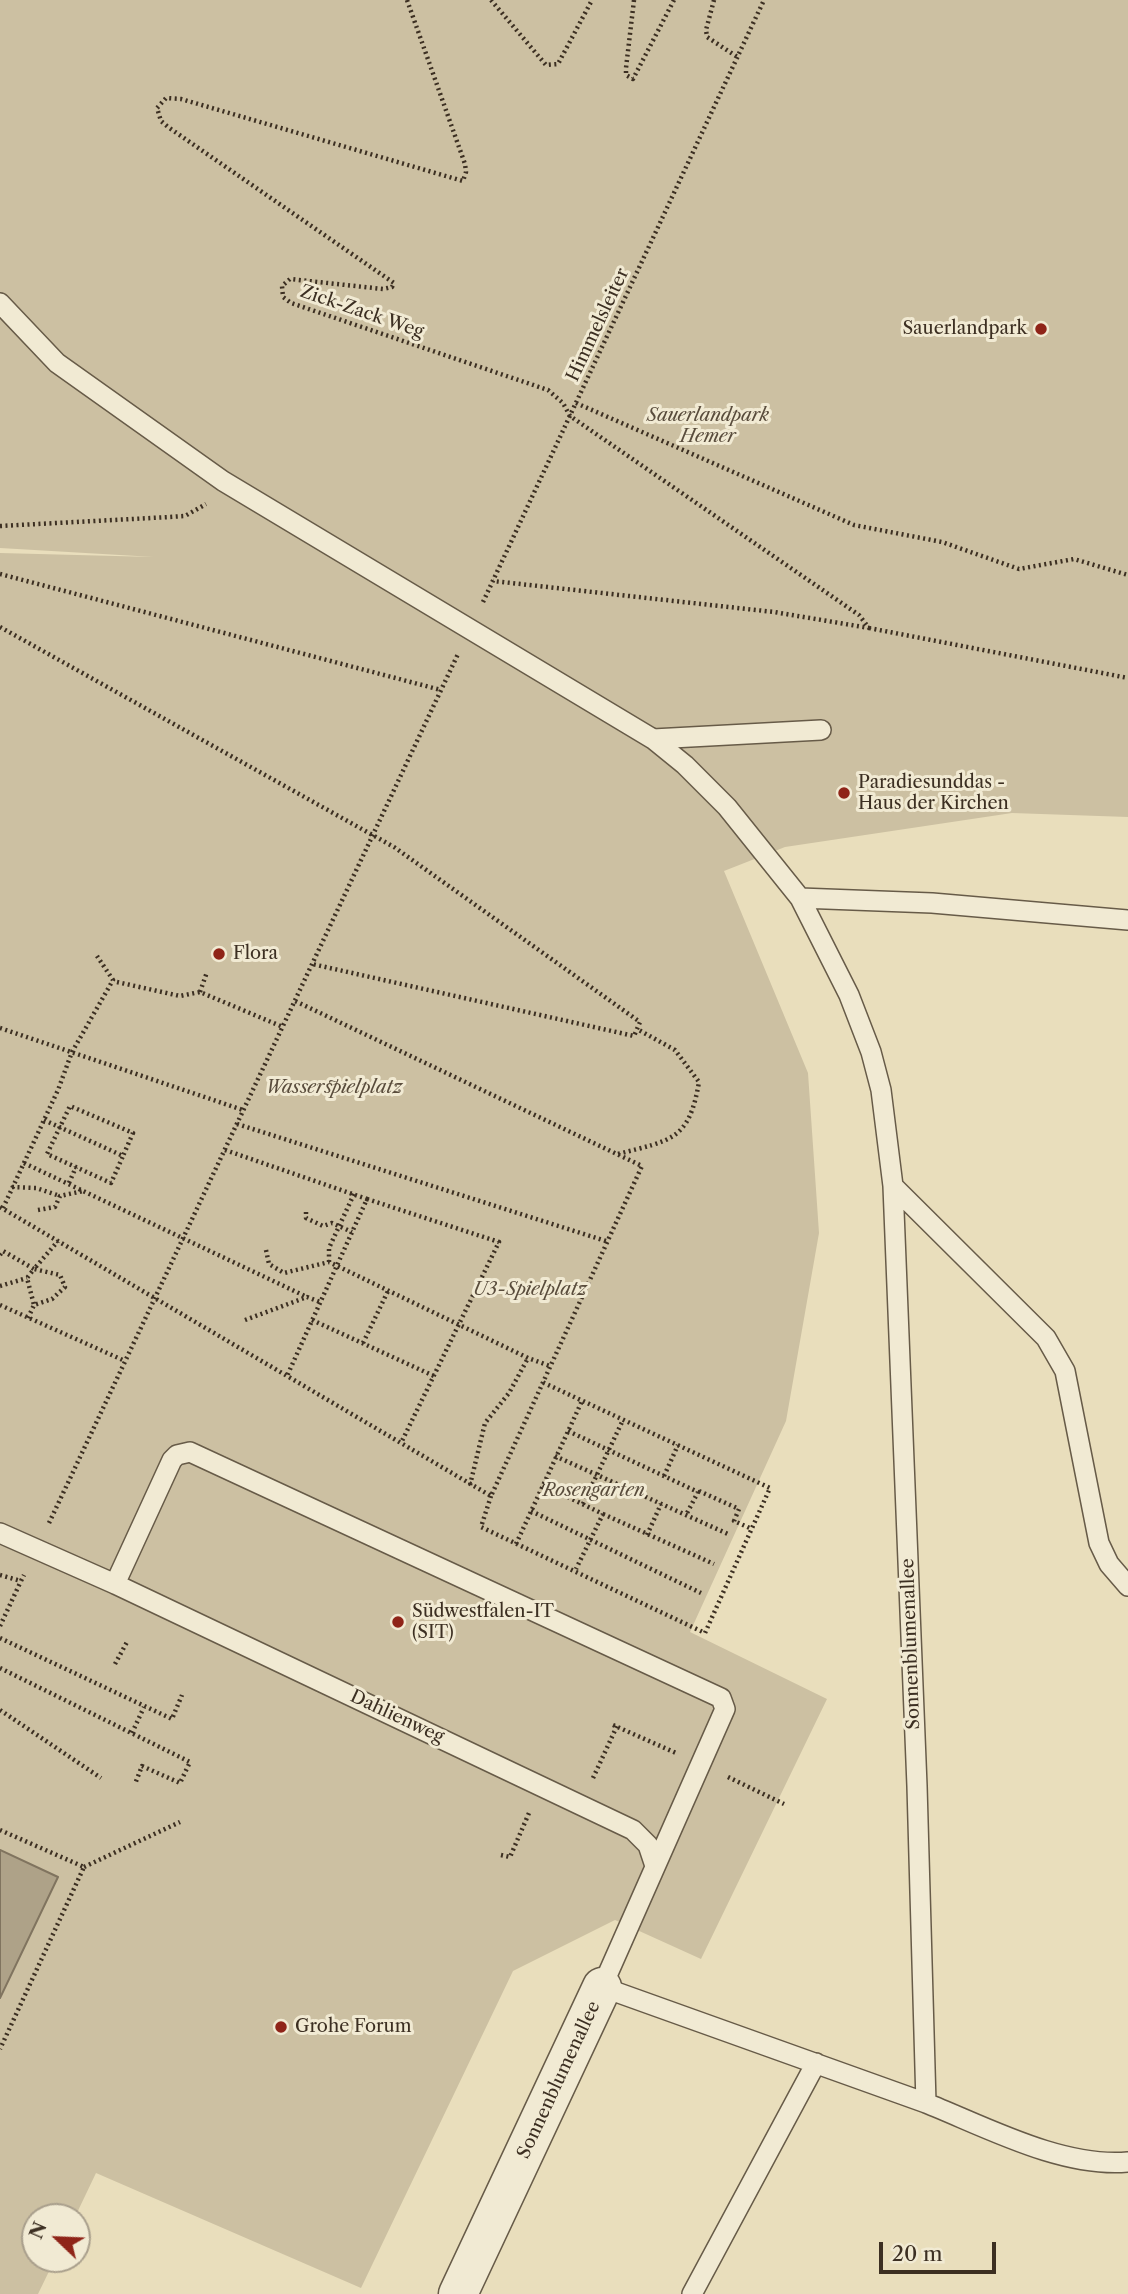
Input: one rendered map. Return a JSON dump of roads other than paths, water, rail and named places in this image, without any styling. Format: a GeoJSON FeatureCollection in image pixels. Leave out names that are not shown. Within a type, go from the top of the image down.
{"type":"FeatureCollection","features":[{"type":"Feature","properties":{"kind":"street","name":"Sonnenblumenallee"},"geometry":{"type":"LineString","coordinates":[[458,2294],[602,1987]]}},
{"type":"Feature","properties":{"kind":"lane","name":"Sonnenblumenallee"},"geometry":{"type":"LineString","coordinates":[[0,303],[57,363],[223,481],[653,739],[719,799],[800,898],[849,995],[871,1052],[881,1090],[893,1186],[918,1798],[926,2103]]}},
{"type":"Feature","properties":{"kind":"lane"},"geometry":{"type":"LineString","coordinates":[[653,739],[821,730]]}},
{"type":"Feature","properties":{"kind":"lane"},"geometry":{"type":"LineString","coordinates":[[800,898],[932,903],[1128,920]]}},
{"type":"Feature","properties":{"kind":"lane"},"geometry":{"type":"LineString","coordinates":[[893,1186],[1046,1338],[1058,1354],[1065,1371],[1099,1543],[1109,1564],[1128,1586]]}},
{"type":"Feature","properties":{"kind":"lane"},"geometry":{"type":"LineString","coordinates":[[115,1584],[172,1460],[177,1454],[190,1452],[721,1698],[725,1709],[602,1987]]}},
{"type":"Feature","properties":{"kind":"lane","name":"Dahlienweg"},"geometry":{"type":"LineString","coordinates":[[0,1533],[115,1584],[634,1830],[648,1845],[655,1866]]}},
{"type":"Feature","properties":{"kind":"lane","name":"Sonnenblumenallee"},"geometry":{"type":"LineString","coordinates":[[602,1987],[926,2103],[1054,2153],[1092,2162],[1128,2162]]}},
{"type":"Feature","properties":{"kind":"lane"},"geometry":{"type":"LineString","coordinates":[[692,2294],[816,2063]]}},
{"type":"Feature","properties":{"kind":"place","name":"Sauerlandpark"},"geometry":{"type":"Point","coordinates":[1041,329]}},
{"type":"Feature","properties":{"kind":"place","name":"Paradiesunddas - Haus der Kirchen"},"geometry":{"type":"Point","coordinates":[844,793]}},
{"type":"Feature","properties":{"kind":"place","name":"Flora"},"geometry":{"type":"Point","coordinates":[219,954]}},
{"type":"Feature","properties":{"kind":"place","name":"Südwestfalen-IT (SIT)"},"geometry":{"type":"Point","coordinates":[398,1622]}},
{"type":"Feature","properties":{"kind":"place","name":"Grohe Forum"},"geometry":{"type":"Point","coordinates":[281,2027]}},
{"type":"Feature","properties":{"kind":"park label","name":"Sauerlandpark Hemer"},"geometry":{"type":"Point","coordinates":[708,426]}},
{"type":"Feature","properties":{"kind":"park label","name":"Wasserspielplatz"},"geometry":{"type":"Point","coordinates":[334,1088]}},
{"type":"Feature","properties":{"kind":"park label","name":"U3-Spielplatz"},"geometry":{"type":"Point","coordinates":[530,1290]}},
{"type":"Feature","properties":{"kind":"park label","name":"Rosengarten"},"geometry":{"type":"Point","coordinates":[594,1491]}}]}
